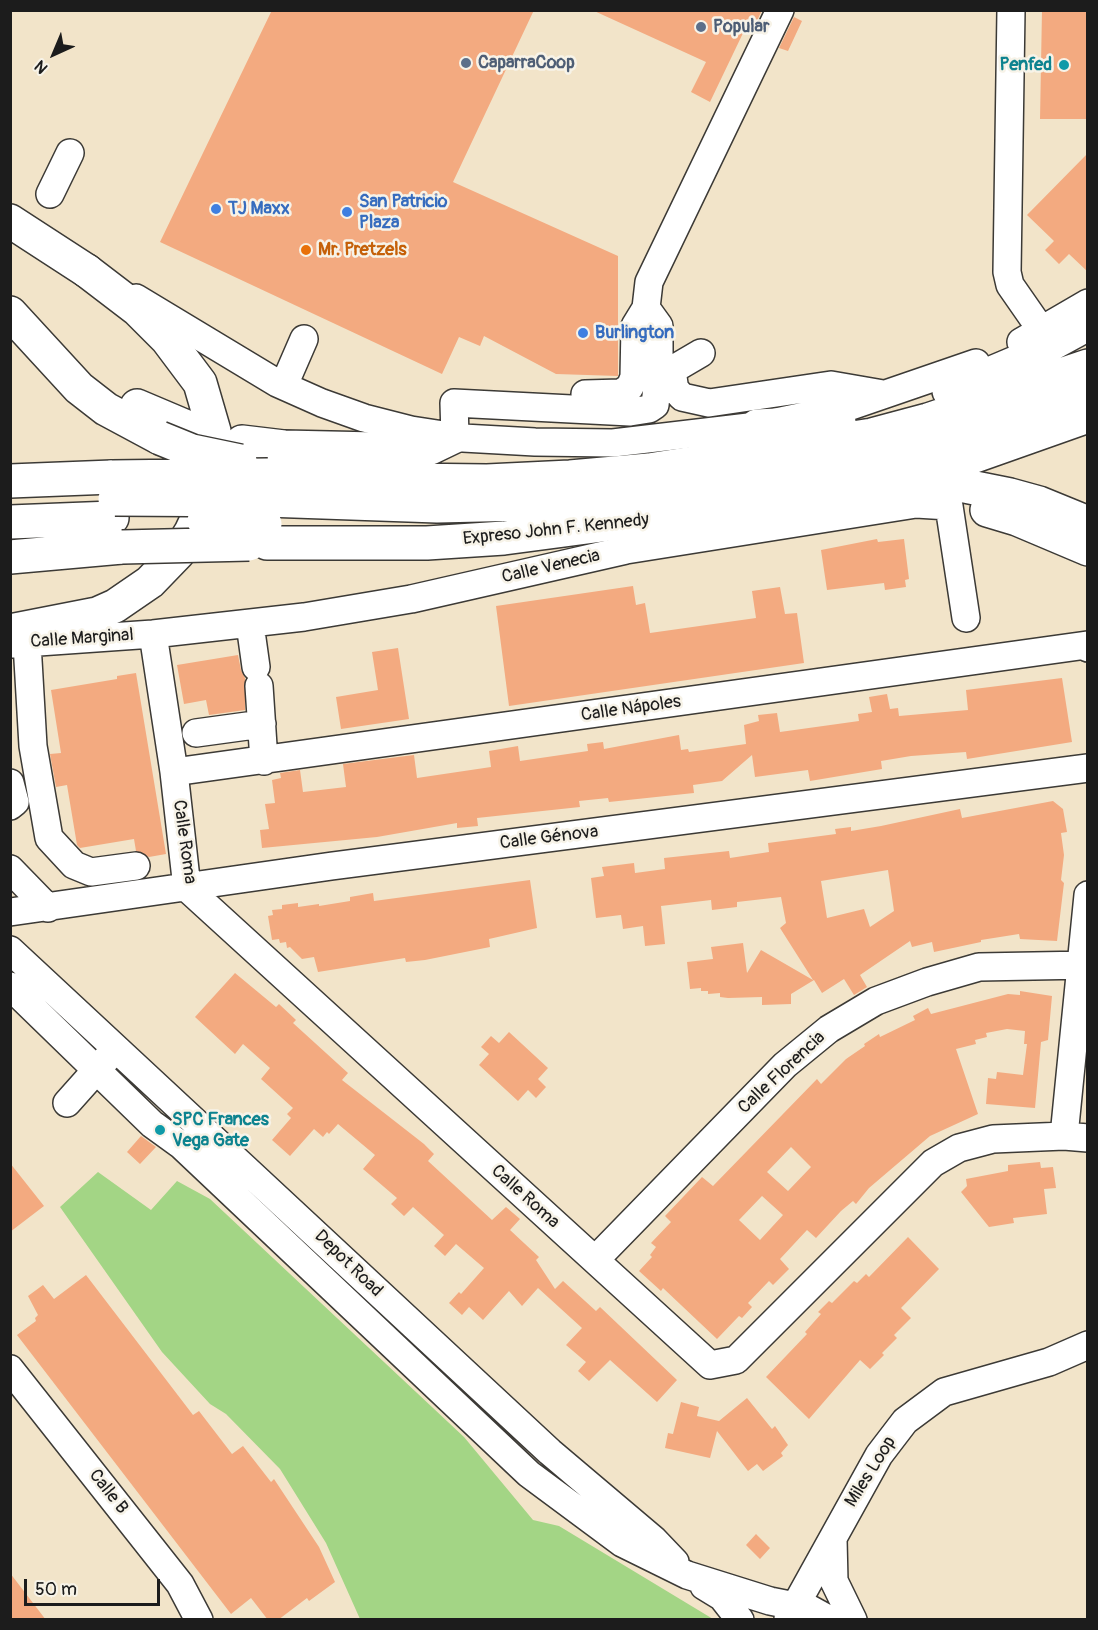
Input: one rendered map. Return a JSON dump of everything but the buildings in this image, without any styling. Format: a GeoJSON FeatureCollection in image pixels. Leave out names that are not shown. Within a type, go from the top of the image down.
{"type":"FeatureCollection","features":[{"type":"Feature","properties":{"kind":"main road"},"geometry":{"type":"LineString","coordinates":[[10,221],[87,271],[138,310],[190,367],[200,383],[214,431],[216,465],[214,483],[205,504],[178,553],[150,582],[115,606],[97,614],[16,639]]}},
{"type":"Feature","properties":{"kind":"main road"},"geometry":{"type":"LineString","coordinates":[[20,323],[79,388],[97,402],[175,433],[284,447],[387,449],[430,448],[455,436]]}},
{"type":"Feature","properties":{"kind":"main road"},"geometry":{"type":"LineString","coordinates":[[757,426],[852,421],[910,404],[1000,370],[1088,324]]}},
{"type":"Feature","properties":{"kind":"main road"},"geometry":{"type":"LineString","coordinates":[[10,522],[115,510],[267,511],[318,479],[487,481],[649,470],[873,435],[928,420],[1088,366]]}},
{"type":"Feature","properties":{"kind":"main road","name":"Expreso John F. Kennedy"},"geometry":{"type":"LineString","coordinates":[[10,500],[115,510],[267,511],[568,503],[801,471],[894,455],[959,436],[1088,391]]}},
{"type":"Feature","properties":{"kind":"main road","name":"Expreso John F. Kennedy"},"geometry":{"type":"LineString","coordinates":[[267,511],[313,544],[427,543],[504,538],[715,512],[829,495],[938,469],[1088,416]]}},
{"type":"Feature","properties":{"kind":"main road"},"geometry":{"type":"LineString","coordinates":[[175,433],[192,451],[245,462],[267,511]]}},
{"type":"Feature","properties":{"kind":"main road"},"geometry":{"type":"LineString","coordinates":[[10,482],[115,510]]}},
{"type":"Feature","properties":{"kind":"main road"},"geometry":{"type":"LineString","coordinates":[[879,483],[965,486],[1039,503],[1088,524]]}},
{"type":"Feature","properties":{"kind":"main road"},"geometry":{"type":"LineString","coordinates":[[950,506],[981,509],[1017,519],[1088,549]]}},
{"type":"Feature","properties":{"kind":"main road","name":"Expreso John F. Kennedy"},"geometry":{"type":"LineString","coordinates":[[10,557],[115,510]]}},
{"type":"Feature","properties":{"kind":"main road"},"geometry":{"type":"LineString","coordinates":[[10,611],[90,603],[150,582]]}},
{"type":"Feature","properties":{"kind":"street"},"geometry":{"type":"LineString","coordinates":[[483,403],[515,396],[605,395],[626,392],[634,377],[635,326],[646,308],[649,282],[780,10]]}},
{"type":"Feature","properties":{"kind":"street"},"geometry":{"type":"LineString","coordinates":[[1011,10],[1007,272],[1010,285],[1042,331]]}},
{"type":"Feature","properties":{"kind":"street"},"geometry":{"type":"LineString","coordinates":[[50,194],[70,153]]}},
{"type":"Feature","properties":{"kind":"street"},"geometry":{"type":"LineString","coordinates":[[87,271],[284,385],[364,418],[455,436],[535,442],[613,443],[757,426],[848,407],[999,354],[1088,303]]}},
{"type":"Feature","properties":{"kind":"street"},"geometry":{"type":"LineString","coordinates":[[646,308],[659,326],[667,381],[688,399],[709,403],[831,385],[887,395]]}},
{"type":"Feature","properties":{"kind":"street"},"geometry":{"type":"LineString","coordinates":[[284,385],[304,339]]}},
{"type":"Feature","properties":{"kind":"street"},"geometry":{"type":"LineString","coordinates":[[455,436],[454,403],[483,403],[579,411],[641,411],[655,405],[672,370],[701,353]]}},
{"type":"Feature","properties":{"kind":"street","name":"Calle Venecia"},"geometry":{"type":"LineString","coordinates":[[153,634],[250,624],[411,599],[626,550],[916,504],[950,506]]}},
{"type":"Feature","properties":{"kind":"street"},"geometry":{"type":"LineString","coordinates":[[950,506],[966,618]]}},
{"type":"Feature","properties":{"kind":"street"},"geometry":{"type":"LineString","coordinates":[[250,624],[264,761]]}},
{"type":"Feature","properties":{"kind":"street","name":"Calle Marginal"},"geometry":{"type":"LineString","coordinates":[[16,639],[153,634]]}},
{"type":"Feature","properties":{"kind":"street","name":"Calle Roma"},"geometry":{"type":"LineString","coordinates":[[153,634],[174,772],[187,888],[710,1365],[735,1360],[933,1163],[959,1148],[993,1139],[1076,1137]]}},
{"type":"Feature","properties":{"kind":"street"},"geometry":{"type":"LineString","coordinates":[[16,639],[49,838],[74,865],[91,872],[136,866]]}},
{"type":"Feature","properties":{"kind":"street","name":"Calle Nápoles"},"geometry":{"type":"LineString","coordinates":[[174,772],[1087,646]]}},
{"type":"Feature","properties":{"kind":"street"},"geometry":{"type":"LineString","coordinates":[[196,733],[262,724]]}},
{"type":"Feature","properties":{"kind":"street","name":"Calle Génova"},"geometry":{"type":"LineString","coordinates":[[10,912],[332,866],[1088,768]]}},
{"type":"Feature","properties":{"kind":"street"},"geometry":{"type":"LineString","coordinates":[[10,783],[15,802],[10,806]]}},
{"type":"Feature","properties":{"kind":"street"},"geometry":{"type":"LineString","coordinates":[[10,869],[48,908]]}},
{"type":"Feature","properties":{"kind":"street"},"geometry":{"type":"LineString","coordinates":[[91,872],[98,900]]}},
{"type":"Feature","properties":{"kind":"street"},"geometry":{"type":"LineString","coordinates":[[1076,1137],[1088,895]]}},
{"type":"Feature","properties":{"kind":"street","name":"Depot Road"},"geometry":{"type":"LineString","coordinates":[[10,950],[550,1452],[654,1540],[687,1575]]}},
{"type":"Feature","properties":{"kind":"street","name":"Calle Florencia"},"geometry":{"type":"LineString","coordinates":[[595,1260],[785,1065],[829,1029],[876,1001],[927,982],[979,967],[1084,965]]}},
{"type":"Feature","properties":{"kind":"street","name":"Depot Road"},"geometry":{"type":"LineString","coordinates":[[10,986],[152,1124],[181,1145],[529,1474],[622,1543],[687,1575],[770,1601],[792,1613],[830,1620]]}},
{"type":"Feature","properties":{"kind":"street"},"geometry":{"type":"LineString","coordinates":[[67,1103],[117,1048]]}},
{"type":"Feature","properties":{"kind":"street"},"geometry":{"type":"LineString","coordinates":[[181,1145],[200,1125]]}},
{"type":"Feature","properties":{"kind":"street"},"geometry":{"type":"LineString","coordinates":[[281,1242],[301,1220]]}},
{"type":"Feature","properties":{"kind":"street","name":"Miles Loop"},"geometry":{"type":"LineString","coordinates":[[792,1613],[879,1455],[904,1421],[944,1392],[1049,1362],[1088,1345]]}},
{"type":"Feature","properties":{"kind":"street","name":"Calle B"},"geometry":{"type":"LineString","coordinates":[[10,1369],[180,1584],[199,1620]]}},
{"type":"Feature","properties":{"kind":"street"},"geometry":{"type":"LineString","coordinates":[[833,1538],[834,1581],[853,1620]]}},
{"type":"Feature","properties":{"kind":"street"},"geometry":{"type":"LineString","coordinates":[[687,1575],[722,1597],[740,1620]]}},
{"type":"Feature","properties":{"kind":"green space"},"geometry":{"type":"Polygon","coordinates":[[[98,1172],[151,1210],[177,1181],[210,1199],[464,1437],[533,1520],[559,1526],[713,1619],[360,1619],[326,1543],[280,1469],[226,1414],[210,1404],[162,1352],[60,1207],[98,1172]]]}},
{"type":"Feature","properties":{"kind":"place","name":"Popular"},"geometry":{"type":"Point","coordinates":[701,27]}},
{"type":"Feature","properties":{"kind":"place","name":"CaparraCoop"},"geometry":{"type":"Point","coordinates":[466,63]}},
{"type":"Feature","properties":{"kind":"place","name":"Penfed"},"geometry":{"type":"Point","coordinates":[1064,65]}},
{"type":"Feature","properties":{"kind":"place","name":"TJ Maxx"},"geometry":{"type":"Point","coordinates":[216,209]}},
{"type":"Feature","properties":{"kind":"place","name":"San Patricio Plaza"},"geometry":{"type":"Point","coordinates":[347,212]}},
{"type":"Feature","properties":{"kind":"place","name":"Mr. Pretzels"},"geometry":{"type":"Point","coordinates":[306,250]}},
{"type":"Feature","properties":{"kind":"place","name":"Burlington"},"geometry":{"type":"Point","coordinates":[583,333]}},
{"type":"Feature","properties":{"kind":"place","name":"SPC Frances Vega Gate"},"geometry":{"type":"Point","coordinates":[160,1130]}}]}
